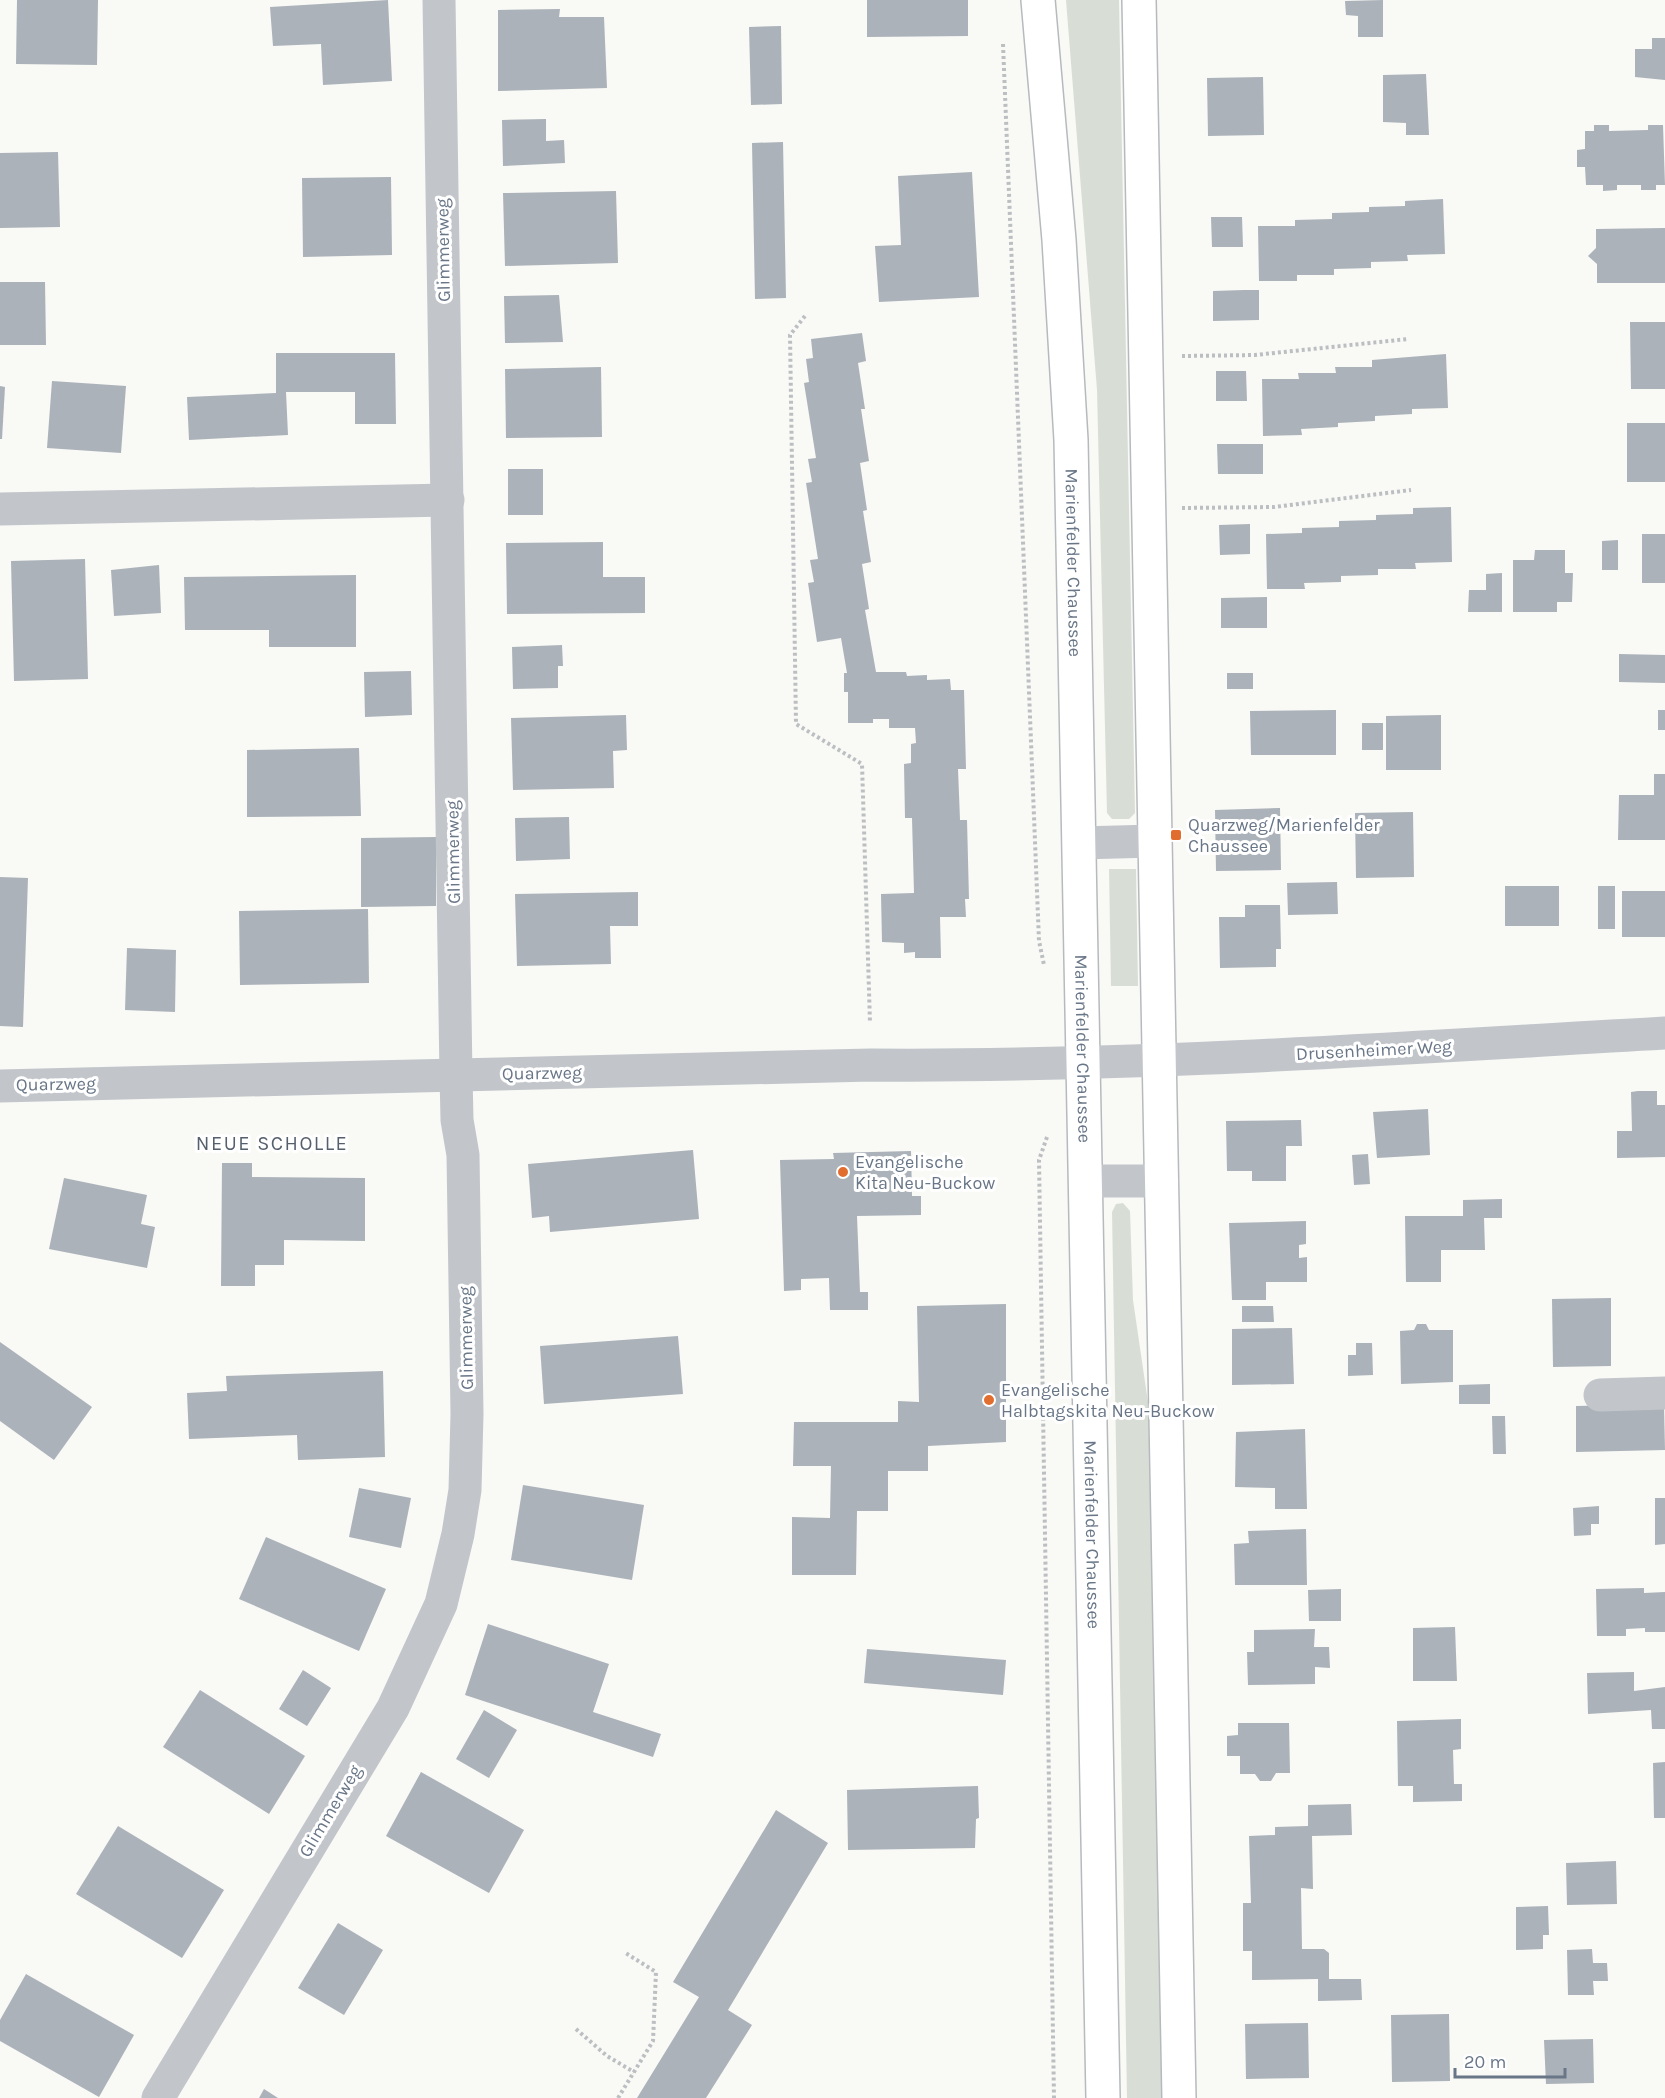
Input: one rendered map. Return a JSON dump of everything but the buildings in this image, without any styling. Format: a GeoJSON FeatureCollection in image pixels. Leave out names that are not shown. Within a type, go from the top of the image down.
{"type":"FeatureCollection","features":[{"type":"Feature","properties":{"kind":"main road","name":"Marienfelder Chaussee"},"geometry":{"type":"LineString","coordinates":[[1038,0],[1068,378],[1103,2098]]}},
{"type":"Feature","properties":{"kind":"main road"},"geometry":{"type":"LineString","coordinates":[[1139,0],[1179,2098]]}},
{"type":"Feature","properties":{"kind":"street","name":"Glimmerweg"},"geometry":{"type":"LineString","coordinates":[[158,2098],[393,1708],[441,1604],[458,1534],[465,1490],[467,1414],[463,1167],[457,1120],[456,1076],[439,0]]}},
{"type":"Feature","properties":{"kind":"street"},"geometry":{"type":"LineString","coordinates":[[0,509],[448,500]]}},
{"type":"Feature","properties":{"kind":"street"},"geometry":{"type":"LineString","coordinates":[[1079,843],[1155,841]]}},
{"type":"Feature","properties":{"kind":"street","name":"Drusenheimer Weg"},"geometry":{"type":"LineString","coordinates":[[1083,1063],[1665,1033]]}},
{"type":"Feature","properties":{"kind":"street","name":"Quarzweg"},"geometry":{"type":"LineString","coordinates":[[0,1086],[1083,1063]]}},
{"type":"Feature","properties":{"kind":"street"},"geometry":{"type":"LineString","coordinates":[[1086,1181],[1162,1181]]}},
{"type":"Feature","properties":{"kind":"street"},"geometry":{"type":"LineString","coordinates":[[1600,1395],[1665,1393]]}},
{"type":"Feature","properties":{"kind":"path"},"geometry":{"type":"LineString","coordinates":[[1003,34],[1039,942],[1041,960],[1046,969]]}},
{"type":"Feature","properties":{"kind":"path"},"geometry":{"type":"LineString","coordinates":[[805,316],[789,334],[796,724],[862,764],[870,1023]]}},
{"type":"Feature","properties":{"kind":"path"},"geometry":{"type":"LineString","coordinates":[[1178,356],[1255,355],[1408,339]]}},
{"type":"Feature","properties":{"kind":"path"},"geometry":{"type":"LineString","coordinates":[[1182,508],[1274,507],[1411,490]]}},
{"type":"Feature","properties":{"kind":"path"},"geometry":{"type":"LineString","coordinates":[[1031,941],[1045,941]]}},
{"type":"Feature","properties":{"kind":"path"},"geometry":{"type":"LineString","coordinates":[[1039,1160],[1054,2098]]}},
{"type":"Feature","properties":{"kind":"path"},"geometry":{"type":"LineString","coordinates":[[618,2098],[653,2041],[656,1972],[624,1952]]}},
{"type":"Feature","properties":{"kind":"path"},"geometry":{"type":"LineString","coordinates":[[576,2029],[607,2056],[634,2072]]}},
{"type":"Feature","properties":{"kind":"shaded area"},"geometry":{"type":"Polygon","coordinates":[[[1066,0],[1119,0],[1135,813],[1129,819],[1112,819],[1107,813],[1097,390],[1066,0]]]}},
{"type":"Feature","properties":{"kind":"shaded area"},"geometry":{"type":"Polygon","coordinates":[[[1109,869],[1136,869],[1138,986],[1111,986],[1109,869]]]}},
{"type":"Feature","properties":{"kind":"shaded area"},"geometry":{"type":"Polygon","coordinates":[[[1123,1203],[1130,1211],[1133,1300],[1151,1423],[1164,2098],[1127,2098],[1112,1212],[1116,1204],[1123,1203]]]}},
{"type":"Feature","properties":{"kind":"place","name":"Quarzweg/Marienfelder Chaussee"},"geometry":{"type":"Point","coordinates":[1176,835]}},
{"type":"Feature","properties":{"kind":"place","name":"Evangelische Kita Neu-Buckow"},"geometry":{"type":"Point","coordinates":[843,1172]}},
{"type":"Feature","properties":{"kind":"place","name":"Evangelische Halbtagskita Neu-Buckow"},"geometry":{"type":"Point","coordinates":[989,1400]}},
{"type":"Feature","properties":{"kind":"district","name":"NEUE SCHOLLE"},"geometry":{"type":"Point","coordinates":[272,1143]}}]}
